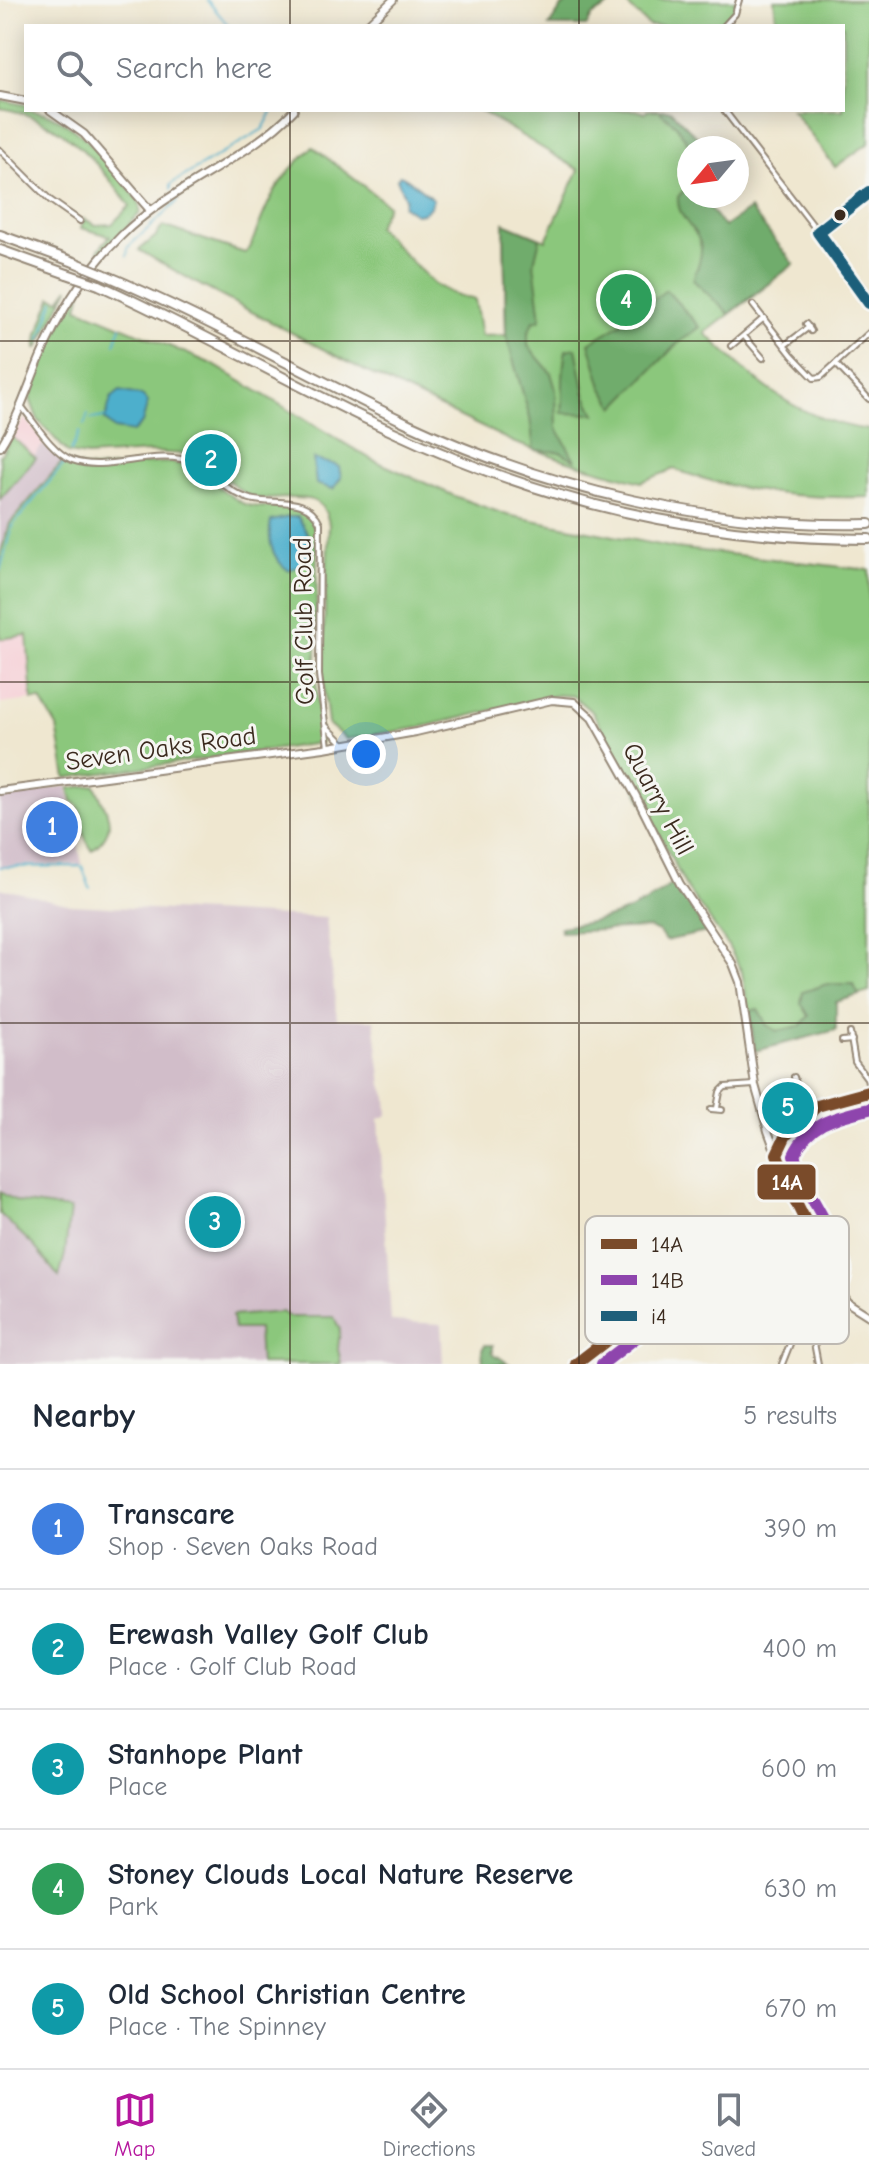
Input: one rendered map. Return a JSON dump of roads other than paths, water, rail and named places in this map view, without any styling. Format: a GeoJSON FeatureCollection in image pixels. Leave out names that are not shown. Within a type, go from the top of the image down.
{"type":"FeatureCollection","features":[{"type":"Feature","properties":{"kind":"highway"},"geometry":{"type":"LineString","coordinates":[[0,235],[74,262],[203,318],[419,428],[547,476],[628,498],[724,515],[812,523],[869,524]]}},
{"type":"Feature","properties":{"kind":"highway"},"geometry":{"type":"LineString","coordinates":[[0,250],[99,285],[181,323],[385,428],[464,463],[540,489],[676,525],[787,538],[869,539]]}},
{"type":"Feature","properties":{"kind":"street"},"geometry":{"type":"LineString","coordinates":[[368,24],[393,0]]}},
{"type":"Feature","properties":{"kind":"street"},"geometry":{"type":"LineString","coordinates":[[726,24],[735,14],[739,0]]}},
{"type":"Feature","properties":{"kind":"street"},"geometry":{"type":"LineString","coordinates":[[0,96],[24,101]]}},
{"type":"Feature","properties":{"kind":"street"},"geometry":{"type":"LineString","coordinates":[[53,112],[84,134],[149,209]]}},
{"type":"Feature","properties":{"kind":"street"},"geometry":{"type":"LineString","coordinates":[[0,447],[22,407],[43,352],[76,290],[115,242],[149,209],[252,144],[292,112]]}},
{"type":"Feature","properties":{"kind":"street"},"geometry":{"type":"LineString","coordinates":[[726,112],[868,302]]}},
{"type":"Feature","properties":{"kind":"street"},"geometry":{"type":"LineString","coordinates":[[0,150],[50,200],[80,221]]}},
{"type":"Feature","properties":{"kind":"street"},"geometry":{"type":"LineString","coordinates":[[818,232],[869,192]]}},
{"type":"Feature","properties":{"kind":"street"},"geometry":{"type":"LineString","coordinates":[[753,305],[814,378],[820,378],[869,333]]}},
{"type":"Feature","properties":{"kind":"street"},"geometry":{"type":"LineString","coordinates":[[731,346],[764,318]]}},
{"type":"Feature","properties":{"kind":"street"},"geometry":{"type":"LineString","coordinates":[[785,345],[809,327]]}},
{"type":"Feature","properties":{"kind":"street"},"geometry":{"type":"LineString","coordinates":[[744,335],[763,358]]}},
{"type":"Feature","properties":{"kind":"street"},"geometry":{"type":"LineString","coordinates":[[836,364],[869,399]]}},
{"type":"Feature","properties":{"kind":"street","name":"Golf Club Road"},"geometry":{"type":"LineString","coordinates":[[22,407],[69,459],[102,462],[144,458],[181,459],[245,498],[300,504],[312,510],[320,523],[319,675],[328,747]]}},
{"type":"Feature","properties":{"kind":"street","name":"Quarry Hill"},"geometry":{"type":"LineString","coordinates":[[328,747],[416,732],[560,699],[581,707],[592,718],[613,754],[680,884],[733,964],[743,995],[755,1085],[789,1188],[804,1216]]}},
{"type":"Feature","properties":{"kind":"street","name":"Golf Club Road"},"geometry":{"type":"LineString","coordinates":[[324,725],[344,744]]}},
{"type":"Feature","properties":{"kind":"street","name":"Seven Oaks Road"},"geometry":{"type":"LineString","coordinates":[[0,791],[328,747]]}},
{"type":"Feature","properties":{"kind":"street"},"geometry":{"type":"LineString","coordinates":[[777,1154],[786,1135],[825,1102],[869,1092],[867,1078],[856,1065],[850,1033]]}},
{"type":"Feature","properties":{"kind":"street"},"geometry":{"type":"LineString","coordinates":[[842,1041],[852,1040]]}},
{"type":"Feature","properties":{"kind":"street"},"geometry":{"type":"LineString","coordinates":[[794,1077],[806,1115]]}},
{"type":"Feature","properties":{"kind":"street"},"geometry":{"type":"LineString","coordinates":[[717,1109],[720,1092],[725,1087],[755,1085]]}},
{"type":"Feature","properties":{"kind":"street"},"geometry":{"type":"LineString","coordinates":[[768,1131],[786,1135]]}},
{"type":"Feature","properties":{"kind":"street"},"geometry":{"type":"LineString","coordinates":[[849,1303],[869,1316]]}},
{"type":"Feature","properties":{"kind":"street"},"geometry":{"type":"LineString","coordinates":[[576,1364],[602,1344]]}},
{"type":"Feature","properties":{"kind":"street"},"geometry":{"type":"LineString","coordinates":[[782,1364],[790,1344]]}},
{"type":"Feature","properties":{"kind":"street"},"geometry":{"type":"LineString","coordinates":[[814,1344],[818,1364]]}},
{"type":"Feature","properties":{"kind":"water"},"geometry":{"type":"Polygon","coordinates":[[[400,175],[433,199],[424,213],[415,214],[403,206],[405,198],[397,179],[400,175]]]}},
{"type":"Feature","properties":{"kind":"water"},"geometry":{"type":"Polygon","coordinates":[[[120,391],[143,396],[148,402],[142,423],[133,432],[114,429],[105,420],[111,398],[120,391]]]}},
{"type":"Feature","properties":{"kind":"water"},"geometry":{"type":"Polygon","coordinates":[[[313,458],[339,467],[341,478],[333,489],[316,484],[313,458]]]}},
{"type":"Feature","properties":{"kind":"water"},"geometry":{"type":"Polygon","coordinates":[[[298,517],[311,540],[312,553],[302,564],[288,570],[275,554],[270,535],[271,521],[298,517]]]}},
{"type":"Feature","properties":{"kind":"waterway"},"geometry":{"type":"LineString","coordinates":[[207,0],[227,24]]}},
{"type":"Feature","properties":{"kind":"waterway"},"geometry":{"type":"LineString","coordinates":[[171,189],[171,184],[263,129],[272,112]]}},
{"type":"Feature","properties":{"kind":"waterway"},"geometry":{"type":"LineString","coordinates":[[127,256],[128,247],[177,199]]}},
{"type":"Feature","properties":{"kind":"waterway"},"geometry":{"type":"LineString","coordinates":[[40,341],[54,301]]}},
{"type":"Feature","properties":{"kind":"waterway"},"geometry":{"type":"LineString","coordinates":[[115,344],[121,326]]}},
{"type":"Feature","properties":{"kind":"waterway"},"geometry":{"type":"LineString","coordinates":[[84,425],[88,414]]}},
{"type":"Feature","properties":{"kind":"waterway"},"geometry":{"type":"LineString","coordinates":[[91,419],[105,417]]}},
{"type":"Feature","properties":{"kind":"waterway"},"geometry":{"type":"LineString","coordinates":[[71,451],[80,431]]}},
{"type":"Feature","properties":{"kind":"waterway"},"geometry":{"type":"LineString","coordinates":[[0,571],[12,526],[64,464]]}},
{"type":"Feature","properties":{"kind":"waterway"},"geometry":{"type":"LineString","coordinates":[[0,867],[82,866],[90,888]]}},
{"type":"Feature","properties":{"kind":"place","name":"Stoney Clouds Local Nature Reserve"},"geometry":{"type":"Point","coordinates":[626,300]}},
{"type":"Feature","properties":{"kind":"place","name":"Erewash Valley Golf Club"},"geometry":{"type":"Point","coordinates":[211,460]}},
{"type":"Feature","properties":{"kind":"place","name":"Transcare"},"geometry":{"type":"Point","coordinates":[52,827]}},
{"type":"Feature","properties":{"kind":"place","name":"Old School Christian Centre"},"geometry":{"type":"Point","coordinates":[788,1108]}},
{"type":"Feature","properties":{"kind":"place","name":"Stanhope Plant"},"geometry":{"type":"Point","coordinates":[215,1222]}}]}
